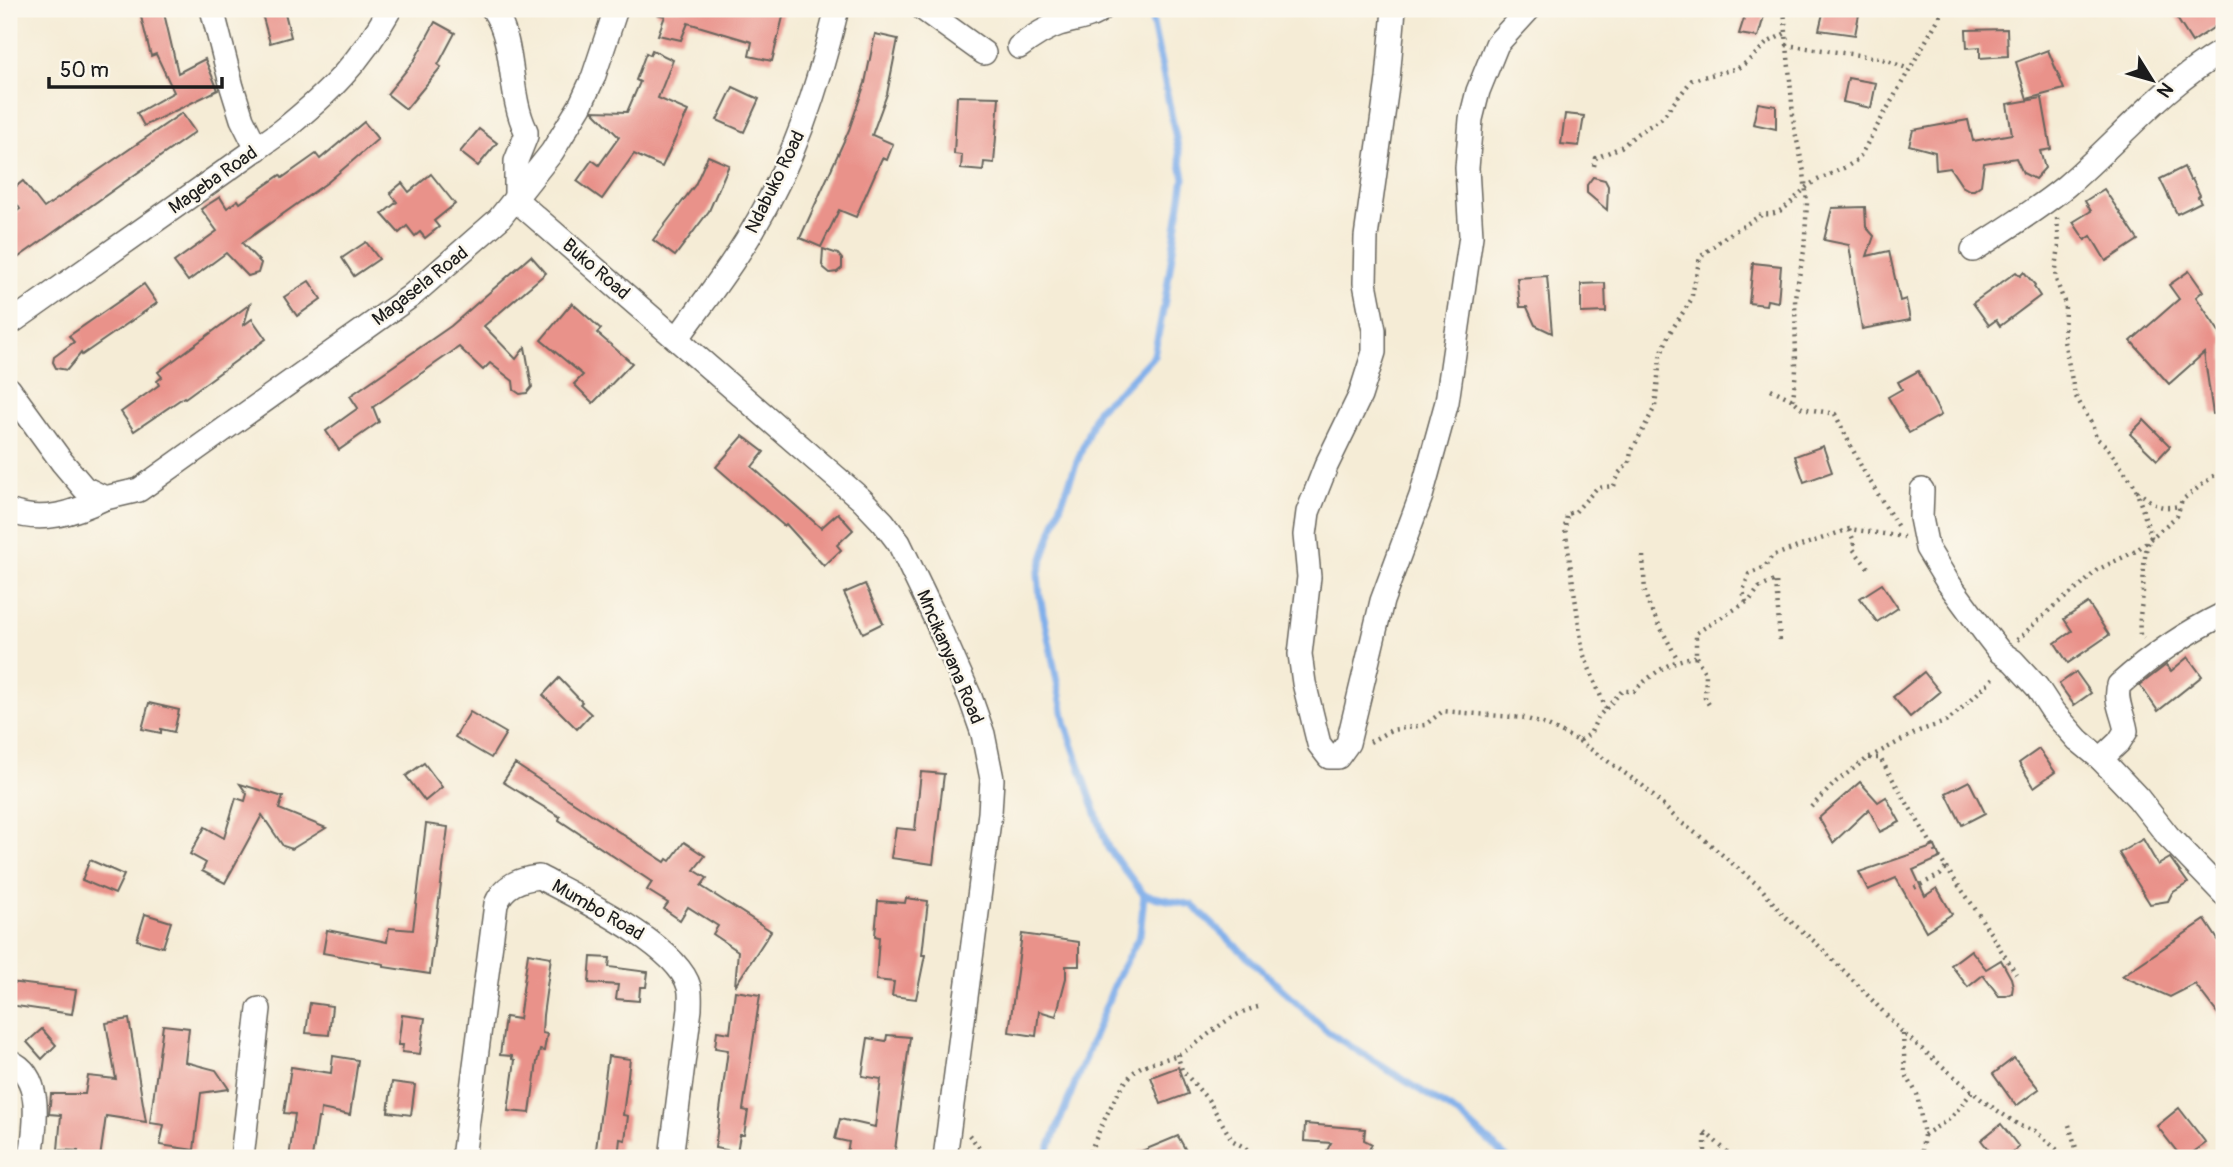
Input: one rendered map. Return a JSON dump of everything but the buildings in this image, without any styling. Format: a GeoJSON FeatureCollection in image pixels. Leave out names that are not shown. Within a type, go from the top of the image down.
{"type":"FeatureCollection","features":[{"type":"Feature","properties":{"kind":"street"},"geometry":{"type":"LineString","coordinates":[[212,9],[242,119],[257,149]]}},
{"type":"Feature","properties":{"kind":"street","name":"Mageba Road"},"geometry":{"type":"LineString","coordinates":[[9,324],[257,149],[323,98],[371,43],[390,9]]}},
{"type":"Feature","properties":{"kind":"street"},"geometry":{"type":"LineString","coordinates":[[493,9],[507,39],[514,96],[526,131],[516,161],[516,200]]}},
{"type":"Feature","properties":{"kind":"street","name":"Magasela Road"},"geometry":{"type":"LineString","coordinates":[[105,498],[139,489],[411,296],[459,256],[516,200],[552,152],[580,106],[593,78],[616,9]]}},
{"type":"Feature","properties":{"kind":"street","name":"Ndabuko Road"},"geometry":{"type":"LineString","coordinates":[[677,339],[730,266],[774,191],[794,149],[815,92],[836,9]]}},
{"type":"Feature","properties":{"kind":"street"},"geometry":{"type":"LineString","coordinates":[[923,9],[984,53]]}},
{"type":"Feature","properties":{"kind":"street"},"geometry":{"type":"LineString","coordinates":[[1019,47],[1059,24],[1090,16],[1102,9]]}},
{"type":"Feature","properties":{"kind":"street"},"geometry":{"type":"LineString","coordinates":[[1394,9],[1388,79],[1366,237],[1365,284],[1374,330],[1374,352],[1360,396],[1326,466],[1308,512],[1305,535],[1309,577],[1300,654],[1304,683],[1320,744],[1329,757],[1338,757],[1348,743],[1382,601],[1421,496],[1447,402],[1471,236],[1466,168],[1471,119],[1478,92],[1497,44],[1529,9]]}},
{"type":"Feature","properties":{"kind":"street"},"geometry":{"type":"LineString","coordinates":[[1973,250],[2065,187],[2161,95],[2200,64],[2224,50]]}},
{"type":"Feature","properties":{"kind":"street","name":"Buko Road"},"geometry":{"type":"LineString","coordinates":[[516,200],[677,339]]}},
{"type":"Feature","properties":{"kind":"street","name":"Mncikanyana Road"},"geometry":{"type":"LineString","coordinates":[[677,339],[861,499],[883,522],[899,543],[935,618],[983,734],[992,779],[990,813],[945,1158]]}},
{"type":"Feature","properties":{"kind":"street"},"geometry":{"type":"LineString","coordinates":[[9,389],[78,483],[105,498]]}},
{"type":"Feature","properties":{"kind":"street"},"geometry":{"type":"LineString","coordinates":[[1922,490],[1921,518],[1927,548],[1947,581],[2007,656],[2037,687],[2054,713],[2138,798],[2168,836],[2224,894]]}},
{"type":"Feature","properties":{"kind":"street"},"geometry":{"type":"LineString","coordinates":[[9,511],[19,515],[53,516],[69,513],[105,498]]}},
{"type":"Feature","properties":{"kind":"street"},"geometry":{"type":"LineString","coordinates":[[2101,759],[2119,742],[2126,731],[2119,705],[2119,685],[2185,634],[2224,614]]}},
{"type":"Feature","properties":{"kind":"street","name":"Mumbo Road"},"geometry":{"type":"LineString","coordinates":[[463,1158],[496,904],[500,895],[520,880],[539,877],[646,936],[680,971],[690,987],[690,1009],[671,1158]]}},
{"type":"Feature","properties":{"kind":"street"},"geometry":{"type":"LineString","coordinates":[[242,1158],[259,1009]]}},
{"type":"Feature","properties":{"kind":"street"},"geometry":{"type":"LineString","coordinates":[[9,1060],[27,1076],[34,1094],[35,1127],[31,1158]]}},
{"type":"Feature","properties":{"kind":"path"},"geometry":{"type":"LineString","coordinates":[[1784,9],[1794,127],[1804,172],[1807,203],[1804,251],[1795,297],[1796,370],[1793,400]]}},
{"type":"Feature","properties":{"kind":"path"},"geometry":{"type":"LineString","coordinates":[[1606,709],[1583,653],[1579,634],[1565,528],[1567,514],[1575,512],[1597,488],[1614,486],[1619,473],[1629,463],[1631,452],[1655,407],[1660,357],[1669,334],[1691,300],[1697,277],[1697,261],[1725,237],[1763,214],[1769,215],[1786,208],[1814,182],[1840,172],[1859,158],[1944,9]]}},
{"type":"Feature","properties":{"kind":"path"},"geometry":{"type":"LineString","coordinates":[[1594,166],[1596,158],[1621,147],[1661,119],[1692,80],[1738,68],[1748,62],[1766,43],[1786,33]]}},
{"type":"Feature","properties":{"kind":"path"},"geometry":{"type":"LineString","coordinates":[[1786,45],[1871,56],[1901,64],[1909,69]]}},
{"type":"Feature","properties":{"kind":"path"},"geometry":{"type":"LineString","coordinates":[[2065,187],[2057,218],[2059,245],[2055,277],[2065,303],[2064,341],[2075,395],[2092,424],[2096,438],[2105,445],[2117,464],[2130,477],[2137,491],[2151,536],[2144,551],[2139,628],[2140,635],[2160,652]]}},
{"type":"Feature","properties":{"kind":"path"},"geometry":{"type":"LineString","coordinates":[[1771,389],[1793,400],[1802,408],[1835,414],[1862,468],[1904,537],[1920,554],[1927,548]]}},
{"type":"Feature","properties":{"kind":"path"},"geometry":{"type":"LineString","coordinates":[[1811,807],[1837,781],[1868,758],[1919,732],[1948,721],[2007,656],[2014,643],[2055,605],[2081,586],[2096,570],[2136,551],[2177,516],[2182,500],[2216,474],[2224,476]]}},
{"type":"Feature","properties":{"kind":"path"},"geometry":{"type":"LineString","coordinates":[[2137,491],[2159,507],[2165,509],[2179,506]]}},
{"type":"Feature","properties":{"kind":"path"},"geometry":{"type":"LineString","coordinates":[[1746,603],[1743,592],[1749,574],[1765,567],[1772,556],[1849,529],[1904,537]]}},
{"type":"Feature","properties":{"kind":"path"},"geometry":{"type":"LineString","coordinates":[[1849,529],[1854,541],[1853,549],[1869,569]]}},
{"type":"Feature","properties":{"kind":"path"},"geometry":{"type":"LineString","coordinates":[[1643,556],[1645,593],[1650,608],[1678,660]]}},
{"type":"Feature","properties":{"kind":"path"},"geometry":{"type":"LineString","coordinates":[[1711,708],[1705,698],[1706,674],[1696,657],[1696,633],[1746,603],[1759,587],[1776,580],[1780,642]]}},
{"type":"Feature","properties":{"kind":"path"},"geometry":{"type":"LineString","coordinates":[[1579,741],[1590,734],[1598,717],[1622,691],[1634,691],[1650,675],[1678,660],[1696,657]]}},
{"type":"Feature","properties":{"kind":"path"},"geometry":{"type":"LineString","coordinates":[[1348,743],[1359,749],[1391,730],[1425,725],[1443,711],[1524,718],[1579,741],[1643,786],[1679,821],[1761,888],[1783,915],[1832,959],[1903,1033],[1972,1092],[2020,1126],[2035,1131],[2067,1158]]}},
{"type":"Feature","properties":{"kind":"path"},"geometry":{"type":"LineString","coordinates":[[1868,758],[1880,758],[1946,868],[2016,974]]}},
{"type":"Feature","properties":{"kind":"path"},"geometry":{"type":"LineString","coordinates":[[1914,888],[1940,875],[1946,868]]}},
{"type":"Feature","properties":{"kind":"path"},"geometry":{"type":"LineString","coordinates":[[1087,1158],[1124,1083],[1141,1066],[1187,1050],[1239,1012],[1258,1007]]}},
{"type":"Feature","properties":{"kind":"path"},"geometry":{"type":"LineString","coordinates":[[1903,1033],[1905,1073],[1917,1094],[1924,1135],[1921,1158]]}},
{"type":"Feature","properties":{"kind":"path"},"geometry":{"type":"LineString","coordinates":[[1177,1054],[1182,1070],[1209,1101],[1232,1140],[1262,1158]]}},
{"type":"Feature","properties":{"kind":"path"},"geometry":{"type":"LineString","coordinates":[[1924,1135],[1951,1118],[1972,1092]]}},
{"type":"Feature","properties":{"kind":"path"},"geometry":{"type":"LineString","coordinates":[[2069,1125],[2079,1158]]}},
{"type":"Feature","properties":{"kind":"path"},"geometry":{"type":"LineString","coordinates":[[1705,1158],[1705,1132],[1734,1158]]}},
{"type":"Feature","properties":{"kind":"waterway"},"geometry":{"type":"LineString","coordinates":[[1045,1158],[1118,976],[1140,935],[1144,895],[1108,848],[1066,726],[1040,597],[1038,574],[1097,410],[1127,384],[1154,355],[1165,300],[1184,178],[1150,9]]}},
{"type":"Feature","properties":{"kind":"waterway"},"geometry":{"type":"LineString","coordinates":[[1144,895],[1192,905],[1328,1032],[1461,1116],[1507,1158]]}}]}
